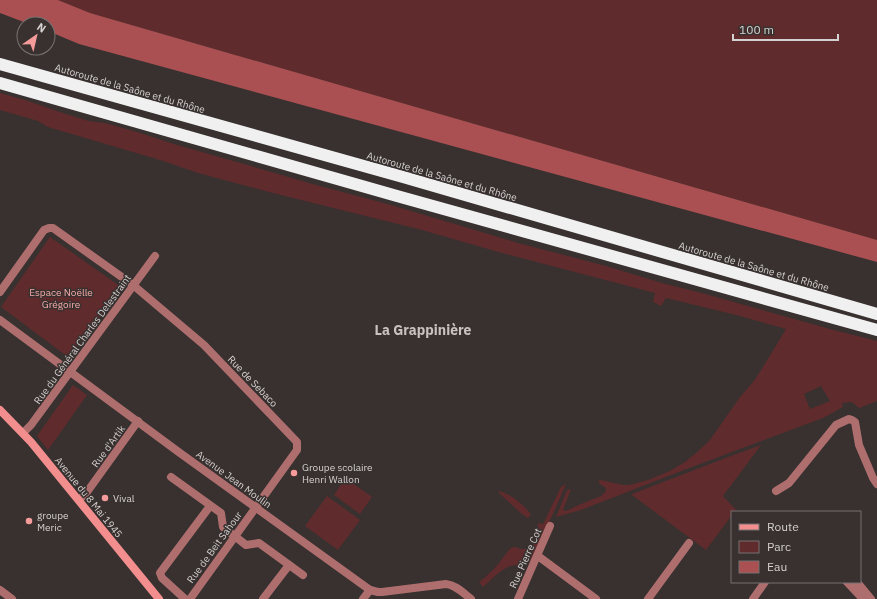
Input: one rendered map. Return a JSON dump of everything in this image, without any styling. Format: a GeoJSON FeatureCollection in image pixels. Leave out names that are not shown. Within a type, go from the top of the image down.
{"type":"FeatureCollection","features":[{"type":"Feature","properties":{"kind":"highway"},"geometry":{"type":"LineString","coordinates":[[0,56],[23,70]]}},
{"type":"Feature","properties":{"kind":"highway","name":"Autoroute de la Saône et du Rhône"},"geometry":{"type":"LineString","coordinates":[[0,64],[403,177],[877,314]]}},
{"type":"Feature","properties":{"kind":"highway"},"geometry":{"type":"LineString","coordinates":[[0,83],[877,330]]}},
{"type":"Feature","properties":{"kind":"street"},"geometry":{"type":"LineString","coordinates":[[0,292],[44,230],[49,228],[53,228],[133,285]]}},
{"type":"Feature","properties":{"kind":"street","name":"Rue du Général Charles Delestraint"},"geometry":{"type":"LineString","coordinates":[[24,433],[155,256]]}},
{"type":"Feature","properties":{"kind":"street","name":"Rue de Sebaco"},"geometry":{"type":"LineString","coordinates":[[133,285],[204,345],[297,442],[297,450],[255,507]]}},
{"type":"Feature","properties":{"kind":"street"},"geometry":{"type":"LineString","coordinates":[[0,320],[70,372]]}},
{"type":"Feature","properties":{"kind":"street","name":"Avenue Jean Moulin"},"geometry":{"type":"LineString","coordinates":[[70,372],[370,590]]}},
{"type":"Feature","properties":{"kind":"street","name":"Avenue du 8 Mai 1945"},"geometry":{"type":"LineString","coordinates":[[0,410],[24,433],[159,599]]}},
{"type":"Feature","properties":{"kind":"street"},"geometry":{"type":"LineString","coordinates":[[776,491],[789,483],[836,425],[848,419],[855,422],[859,445],[877,484]]}},
{"type":"Feature","properties":{"kind":"street","name":"Rue d'Artik"},"geometry":{"type":"LineString","coordinates":[[79,500],[87,492],[138,421]]}},
{"type":"Feature","properties":{"kind":"street"},"geometry":{"type":"LineString","coordinates":[[171,477],[221,513],[223,527],[234,537],[246,545],[259,543],[303,575]]}},
{"type":"Feature","properties":{"kind":"street"},"geometry":{"type":"LineString","coordinates":[[185,599],[162,578],[160,572],[210,506]]}},
{"type":"Feature","properties":{"kind":"street","name":"Rue de Beit Sahour"},"geometry":{"type":"LineString","coordinates":[[190,599],[255,507]]}},
{"type":"Feature","properties":{"kind":"street","name":"Rue Pierre Cot"},"geometry":{"type":"LineString","coordinates":[[518,599],[550,526]]}},
{"type":"Feature","properties":{"kind":"street"},"geometry":{"type":"LineString","coordinates":[[648,599],[689,543]]}},
{"type":"Feature","properties":{"kind":"street"},"geometry":{"type":"LineString","coordinates":[[538,556],[596,599]]}},
{"type":"Feature","properties":{"kind":"street"},"geometry":{"type":"LineString","coordinates":[[263,599],[289,565]]}},
{"type":"Feature","properties":{"kind":"street"},"geometry":{"type":"LineString","coordinates":[[753,599],[764,583]]}},
{"type":"Feature","properties":{"kind":"street"},"geometry":{"type":"LineString","coordinates":[[848,583],[863,599]]}},
{"type":"Feature","properties":{"kind":"street"},"geometry":{"type":"LineString","coordinates":[[858,583],[871,599]]}},
{"type":"Feature","properties":{"kind":"street"},"geometry":{"type":"LineString","coordinates":[[363,599],[370,590],[392,595],[446,584],[451,585],[471,599]]}},
{"type":"Feature","properties":{"kind":"street"},"geometry":{"type":"LineString","coordinates":[[0,590],[12,599]]}},
{"type":"Feature","properties":{"kind":"green space"},"geometry":{"type":"Polygon","coordinates":[[[58,0],[877,0],[877,240],[90,13],[58,0]]]}},
{"type":"Feature","properties":{"kind":"green space"},"geometry":{"type":"Polygon","coordinates":[[[0,93],[89,121],[105,123],[137,132],[177,145],[391,205],[518,243],[877,341],[877,401],[859,408],[852,402],[842,403],[843,407],[823,418],[581,510],[556,517],[567,490],[571,489],[563,510],[566,511],[601,496],[606,491],[606,488],[598,481],[601,480],[629,485],[648,480],[670,471],[685,462],[710,440],[740,397],[754,381],[786,329],[666,298],[661,306],[653,302],[655,293],[502,253],[422,230],[198,173],[160,160],[48,127],[38,121],[0,110],[0,93]],[[821,386],[804,394],[810,409],[830,401],[821,386]]]}},
{"type":"Feature","properties":{"kind":"green space","name":"Espace Noëlle Grégoire"},"geometry":{"type":"Polygon","coordinates":[[[50,237],[121,287],[68,357],[1,307],[50,237]]]}},
{"type":"Feature","properties":{"kind":"green space"},"geometry":{"type":"Polygon","coordinates":[[[73,385],[87,395],[48,450],[37,436],[73,385]]]}},
{"type":"Feature","properties":{"kind":"green space"},"geometry":{"type":"Polygon","coordinates":[[[761,445],[723,496],[736,510],[731,511],[731,516],[706,550],[632,495],[632,494],[761,445]]]}},
{"type":"Feature","properties":{"kind":"green space"},"geometry":{"type":"Polygon","coordinates":[[[345,478],[372,497],[360,514],[334,495],[345,478]]]}},
{"type":"Feature","properties":{"kind":"green space"},"geometry":{"type":"Polygon","coordinates":[[[566,484],[532,561],[505,569],[483,587],[479,582],[493,570],[512,547],[526,549],[532,546],[540,530],[538,523],[543,524],[561,487],[566,484]]]}},
{"type":"Feature","properties":{"kind":"green space"},"geometry":{"type":"Polygon","coordinates":[[[499,491],[513,497],[520,503],[531,514],[528,518],[499,493],[499,491]]]}},
{"type":"Feature","properties":{"kind":"green space"},"geometry":{"type":"Polygon","coordinates":[[[327,496],[360,520],[338,550],[305,526],[327,496]]]}},
{"type":"Feature","properties":{"kind":"water"},"geometry":{"type":"Polygon","coordinates":[[[0,0],[58,0],[90,13],[877,240],[877,262],[79,44],[56,34],[56,16],[16,16],[16,19],[0,13],[0,0]]]}},
{"type":"Feature","properties":{"kind":"place","name":"Groupe scolaire Henri Wallon"},"geometry":{"type":"Point","coordinates":[294,473]}},
{"type":"Feature","properties":{"kind":"place","name":"Vival"},"geometry":{"type":"Point","coordinates":[105,498]}},
{"type":"Feature","properties":{"kind":"place","name":"groupe Meric"},"geometry":{"type":"Point","coordinates":[29,521]}},
{"type":"Feature","properties":{"kind":"district","name":"La Grappinière"},"geometry":{"type":"Point","coordinates":[423,330]}}]}
